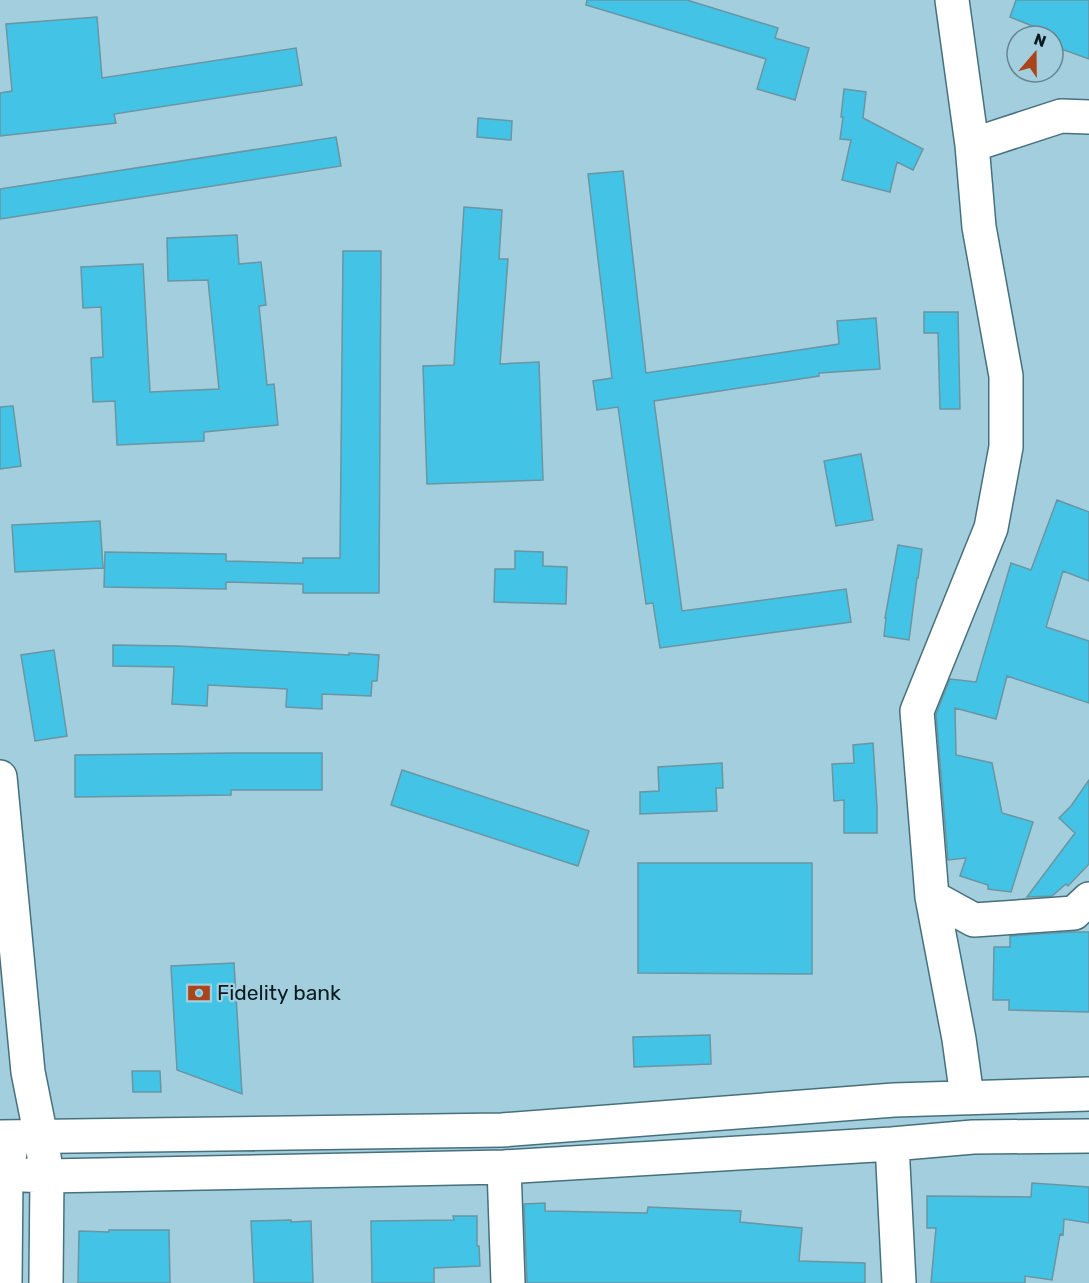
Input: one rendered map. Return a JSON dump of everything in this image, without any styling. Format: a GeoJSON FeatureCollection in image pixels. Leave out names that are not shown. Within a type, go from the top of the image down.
{"type":"FeatureCollection","features":[{"type":"Feature","properties":{"kind":"street"},"geometry":{"type":"LineString","coordinates":[[952,0],[972,145],[980,227],[1006,376],[1006,447],[991,528],[917,711],[932,897],[959,1039],[967,1097]]}},
{"type":"Feature","properties":{"kind":"street"},"geometry":{"type":"LineString","coordinates":[[972,145],[1061,116],[1089,117]]}},
{"type":"Feature","properties":{"kind":"street"},"geometry":{"type":"LineString","coordinates":[[0,777],[28,1072],[18,1137],[3,1174],[5,1283]]}},
{"type":"Feature","properties":{"kind":"street"},"geometry":{"type":"LineString","coordinates":[[932,897],[974,920],[1074,913],[1089,899]]}},
{"type":"Feature","properties":{"kind":"street"},"geometry":{"type":"LineString","coordinates":[[943,955],[974,920]]}},
{"type":"Feature","properties":{"kind":"street"},"geometry":{"type":"LineString","coordinates":[[18,1137],[502,1130],[894,1100],[1089,1094]]}},
{"type":"Feature","properties":{"kind":"street"},"geometry":{"type":"LineString","coordinates":[[3,1174],[46,1176],[504,1167],[892,1144],[973,1137],[1089,1136]]}},
{"type":"Feature","properties":{"kind":"street"},"geometry":{"type":"LineString","coordinates":[[18,1137],[46,1176],[46,1283]]}},
{"type":"Feature","properties":{"kind":"street"},"geometry":{"type":"LineString","coordinates":[[892,1144],[899,1283]]}},
{"type":"Feature","properties":{"kind":"street"},"geometry":{"type":"LineString","coordinates":[[504,1167],[508,1283]]}},
{"type":"Feature","properties":{"kind":"building"},"geometry":{"type":"Polygon","coordinates":[[[587,0],[687,0],[778,28],[775,38],[809,48],[795,100],[757,89],[766,59],[586,5],[587,0]]]}},
{"type":"Feature","properties":{"kind":"building"},"geometry":{"type":"Polygon","coordinates":[[[1016,0],[1089,0],[1089,59],[1065,50],[1065,24],[1028,24],[1010,17],[1016,0]]]}},
{"type":"Feature","properties":{"kind":"building"},"geometry":{"type":"Polygon","coordinates":[[[97,17],[102,78],[296,48],[302,85],[114,114],[116,123],[0,136],[0,93],[12,91],[6,24],[97,17]]]}},
{"type":"Feature","properties":{"kind":"building"},"geometry":{"type":"Polygon","coordinates":[[[844,89],[866,92],[863,118],[923,149],[913,170],[897,162],[890,192],[842,180],[851,140],[840,139],[844,89]]]}},
{"type":"Feature","properties":{"kind":"building"},"geometry":{"type":"Polygon","coordinates":[[[478,118],[512,121],[511,140],[477,137],[478,118]]]}},
{"type":"Feature","properties":{"kind":"building"},"geometry":{"type":"Polygon","coordinates":[[[336,137],[341,166],[0,219],[0,189],[336,137]]]}},
{"type":"Feature","properties":{"kind":"building"},"geometry":{"type":"Polygon","coordinates":[[[623,171],[646,373],[839,344],[837,321],[876,318],[880,369],[819,373],[819,376],[654,401],[682,611],[846,589],[851,622],[660,648],[653,603],[646,604],[618,407],[597,410],[593,381],[612,378],[588,174],[623,171]]]}},
{"type":"Feature","properties":{"kind":"building"},"geometry":{"type":"Polygon","coordinates":[[[464,207],[502,210],[499,259],[508,259],[500,364],[539,362],[543,480],[427,484],[423,366],[454,365],[464,207]]]}},
{"type":"Feature","properties":{"kind":"building"},"geometry":{"type":"Polygon","coordinates":[[[237,235],[239,264],[261,262],[266,305],[259,306],[267,385],[274,384],[278,425],[204,432],[204,441],[117,445],[115,401],[93,402],[91,358],[103,357],[101,307],[83,308],[81,267],[143,264],[150,392],[219,389],[208,280],[168,281],[167,238],[237,235]]]}},
{"type":"Feature","properties":{"kind":"building"},"geometry":{"type":"Polygon","coordinates":[[[343,251],[381,251],[379,593],[303,593],[303,584],[226,582],[226,589],[104,587],[105,552],[226,554],[226,561],[303,563],[303,558],[340,558],[343,251]]]}},
{"type":"Feature","properties":{"kind":"building"},"geometry":{"type":"Polygon","coordinates":[[[924,312],[958,312],[960,409],[940,409],[938,333],[924,333],[924,312]]]}},
{"type":"Feature","properties":{"kind":"building"},"geometry":{"type":"Polygon","coordinates":[[[13,406],[21,466],[0,469],[0,407],[13,406]]]}},
{"type":"Feature","properties":{"kind":"building"},"geometry":{"type":"Polygon","coordinates":[[[861,454],[873,520],[836,526],[824,461],[861,454]]]}},
{"type":"Feature","properties":{"kind":"building"},"geometry":{"type":"Polygon","coordinates":[[[1057,500],[1089,512],[1089,581],[1063,571],[1046,627],[1089,641],[1089,703],[1007,676],[996,719],[955,708],[956,755],[992,763],[1002,813],[1033,822],[1011,892],[988,889],[988,885],[960,876],[966,858],[948,860],[936,714],[950,679],[976,682],[1011,563],[1031,570],[1057,500]]]}},
{"type":"Feature","properties":{"kind":"building"},"geometry":{"type":"Polygon","coordinates":[[[100,521],[103,568],[15,572],[12,525],[100,521]]]}},
{"type":"Feature","properties":{"kind":"building"},"geometry":{"type":"Polygon","coordinates":[[[898,545],[922,549],[909,640],[884,636],[898,545]]]}},
{"type":"Feature","properties":{"kind":"building"},"geometry":{"type":"Polygon","coordinates":[[[515,551],[543,552],[543,566],[567,567],[566,604],[494,602],[495,569],[515,569],[515,551]]]}},
{"type":"Feature","properties":{"kind":"building"},"geometry":{"type":"Polygon","coordinates":[[[113,645],[379,655],[377,681],[372,681],[371,696],[322,694],[322,709],[286,707],[287,689],[208,685],[207,706],[172,704],[174,667],[113,666],[113,645]]]}},
{"type":"Feature","properties":{"kind":"building"},"geometry":{"type":"Polygon","coordinates":[[[54,650],[67,736],[35,741],[21,655],[54,650]]]}},
{"type":"Feature","properties":{"kind":"building"},"geometry":{"type":"Polygon","coordinates":[[[873,743],[877,833],[844,833],[844,800],[834,801],[832,764],[854,763],[853,745],[873,743]]]}},
{"type":"Feature","properties":{"kind":"building"},"geometry":{"type":"Polygon","coordinates":[[[322,753],[322,790],[231,790],[231,795],[75,797],[75,755],[322,753]]]}},
{"type":"Feature","properties":{"kind":"building"},"geometry":{"type":"Polygon","coordinates":[[[722,763],[723,788],[716,788],[717,811],[640,814],[640,792],[659,791],[658,767],[722,763]]]}},
{"type":"Feature","properties":{"kind":"building"},"geometry":{"type":"Polygon","coordinates":[[[402,770],[589,831],[578,866],[391,805],[402,770]]]}},
{"type":"Feature","properties":{"kind":"building"},"geometry":{"type":"Polygon","coordinates":[[[1089,780],[1089,864],[1068,886],[1066,884],[1052,896],[1027,897],[1075,833],[1059,818],[1071,806],[1089,780]]]}},
{"type":"Feature","properties":{"kind":"building"},"geometry":{"type":"Polygon","coordinates":[[[638,863],[812,863],[812,974],[638,973],[638,863]]]}},
{"type":"Feature","properties":{"kind":"building"},"geometry":{"type":"Polygon","coordinates":[[[1089,932],[1089,1012],[1009,1010],[1009,1000],[993,1000],[994,947],[1010,947],[1010,936],[1089,932]]]}},
{"type":"Feature","properties":{"kind":"building"},"geometry":{"type":"Polygon","coordinates":[[[234,963],[242,1094],[177,1070],[171,966],[234,963]]]}},
{"type":"Feature","properties":{"kind":"building"},"geometry":{"type":"Polygon","coordinates":[[[710,1035],[711,1064],[634,1067],[633,1037],[710,1035]]]}},
{"type":"Feature","properties":{"kind":"building"},"geometry":{"type":"Polygon","coordinates":[[[132,1071],[160,1071],[161,1092],[133,1092],[132,1071]]]}},
{"type":"Feature","properties":{"kind":"building"},"geometry":{"type":"Polygon","coordinates":[[[1032,1183],[1089,1187],[1089,1223],[1064,1219],[1063,1235],[1060,1234],[1052,1280],[1025,1276],[1025,1283],[931,1283],[936,1228],[927,1228],[927,1196],[1031,1197],[1032,1183]]]}},
{"type":"Feature","properties":{"kind":"building"},"geometry":{"type":"Polygon","coordinates":[[[545,1203],[545,1211],[647,1213],[648,1207],[741,1211],[740,1222],[802,1228],[799,1261],[865,1263],[865,1283],[527,1283],[524,1204],[545,1203]]]}},
{"type":"Feature","properties":{"kind":"building"},"geometry":{"type":"Polygon","coordinates":[[[453,1216],[477,1216],[480,1266],[434,1268],[434,1283],[372,1283],[371,1221],[454,1220],[453,1216]]]}},
{"type":"Feature","properties":{"kind":"building"},"geometry":{"type":"Polygon","coordinates":[[[291,1220],[291,1222],[311,1221],[313,1283],[254,1283],[251,1221],[291,1220]]]}},
{"type":"Feature","properties":{"kind":"building"},"geometry":{"type":"Polygon","coordinates":[[[109,1230],[169,1230],[170,1283],[78,1283],[79,1231],[109,1232],[109,1230]]]}},
{"type":"Feature","properties":{"kind":"place","name":"Fidelity bank"},"geometry":{"type":"Point","coordinates":[199,993]}}]}
